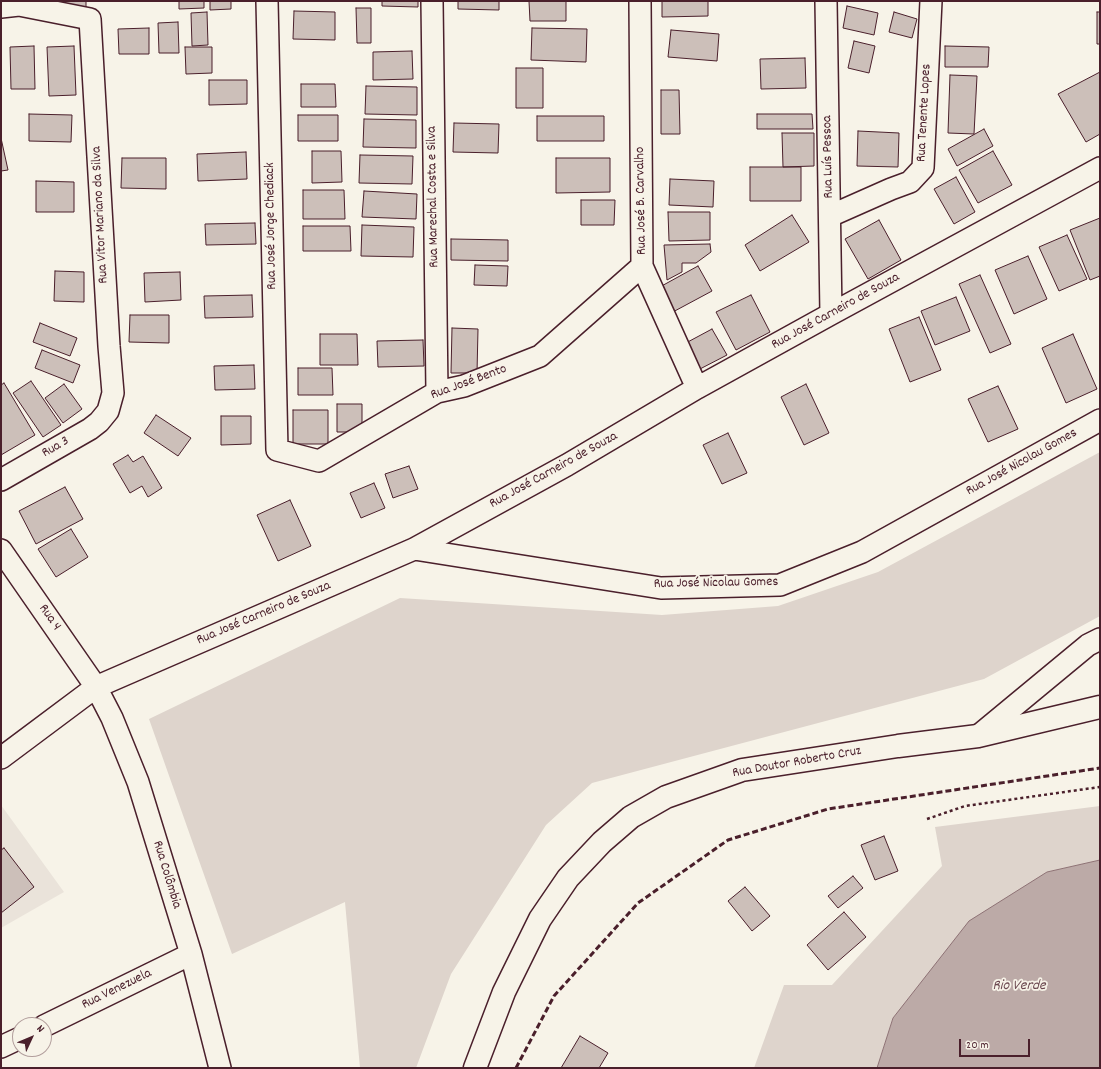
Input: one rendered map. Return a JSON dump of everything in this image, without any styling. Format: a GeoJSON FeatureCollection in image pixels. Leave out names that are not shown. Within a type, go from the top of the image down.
{"type":"FeatureCollection","features":[{"type":"Feature","properties":{"kind":"main road","name":"Rua Doutor Roberto Cruz"},"geometry":{"type":"LineString","coordinates":[[475,1068],[504,992],[540,919],[568,878],[602,842],[631,817],[666,796],[742,770],[898,746],[978,736],[1100,707]]}},
{"type":"Feature","properties":{"kind":"street","name":"Rua José Jorge Chediack"},"geometry":{"type":"LineString","coordinates":[[266,1],[277,450]]}},
{"type":"Feature","properties":{"kind":"street","name":"Rua Marechal Costa e Silva"},"geometry":{"type":"LineString","coordinates":[[432,1],[436,392]]}},
{"type":"Feature","properties":{"kind":"street","name":"Rua José B. Carvalho"},"geometry":{"type":"LineString","coordinates":[[640,1],[642,266],[697,388]]}},
{"type":"Feature","properties":{"kind":"street","name":"Rua Luís Pessoa"},"geometry":{"type":"LineString","coordinates":[[826,1],[831,314]]}},
{"type":"Feature","properties":{"kind":"street","name":"Rua Tenente Lopes"},"geometry":{"type":"LineString","coordinates":[[830,216],[910,182],[923,168],[931,1]]}},
{"type":"Feature","properties":{"kind":"street","name":"Rua Vitor Mariano da Silva"},"geometry":{"type":"LineString","coordinates":[[13,4],[90,19],[108,338],[113,393],[108,411]]}},
{"type":"Feature","properties":{"kind":"street","name":"Rua José Carneiro de Souza"},"geometry":{"type":"LineString","coordinates":[[1,758],[96,687],[414,549],[567,465],[697,388],[1100,168]]}},
{"type":"Feature","properties":{"kind":"street","name":"Rua José Bento"},"geometry":{"type":"LineString","coordinates":[[277,450],[319,461],[436,392],[464,386],[540,356],[642,266]]}},
{"type":"Feature","properties":{"kind":"street","name":"Rua 3"},"geometry":{"type":"LineString","coordinates":[[1,480],[90,429],[99,422],[108,411]]}},
{"type":"Feature","properties":{"kind":"street","name":"Rua José Nicolau Gomes"},"geometry":{"type":"LineString","coordinates":[[414,549],[661,588],[780,585],[862,552],[1100,420]]}},
{"type":"Feature","properties":{"kind":"street","name":"Rua 4"},"geometry":{"type":"LineString","coordinates":[[1,550],[96,687]]}},
{"type":"Feature","properties":{"kind":"street"},"geometry":{"type":"LineString","coordinates":[[978,736],[1088,645],[1100,639]]}},
{"type":"Feature","properties":{"kind":"street","name":"Rua Colômbia"},"geometry":{"type":"LineString","coordinates":[[96,687],[112,718],[138,782],[191,954],[220,1068]]}},
{"type":"Feature","properties":{"kind":"street","name":"Rua Venezuela"},"geometry":{"type":"LineString","coordinates":[[52,1022],[191,954]]}},
{"type":"Feature","properties":{"kind":"street"},"geometry":{"type":"LineString","coordinates":[[1,1047],[12,1042]]}},
{"type":"Feature","properties":{"kind":"path"},"geometry":{"type":"LineString","coordinates":[[927,819],[965,806],[1100,786]]}},
{"type":"Feature","properties":{"kind":"shaded area"},"geometry":{"type":"Polygon","coordinates":[[[1100,452],[1100,616],[984,679],[592,783],[546,825],[451,974],[416,1068],[360,1068],[345,902],[232,954],[149,719],[400,598],[662,615],[778,606],[878,572],[1100,452]]]}},
{"type":"Feature","properties":{"kind":"shaded area"},"geometry":{"type":"Polygon","coordinates":[[[1,805],[64,892],[1,928],[1,805]]]}},
{"type":"Feature","properties":{"kind":"shaded area"},"geometry":{"type":"Polygon","coordinates":[[[1100,806],[1100,860],[1047,872],[893,1018],[877,1068],[754,1068],[784,985],[832,985],[942,866],[935,827],[1100,806]]]}},
{"type":"Feature","properties":{"kind":"water","name":"Rio Verde"},"geometry":{"type":"Polygon","coordinates":[[[1100,860],[1100,1068],[877,1068],[893,1018],[969,921],[1047,872],[1100,860]]]}},
{"type":"Feature","properties":{"kind":"building"},"geometry":{"type":"Polygon","coordinates":[[[39,1],[86,1],[86,7],[39,8],[39,1]]]}},
{"type":"Feature","properties":{"kind":"building"},"geometry":{"type":"Polygon","coordinates":[[[179,1],[204,1],[204,8],[179,9],[179,1]]]}},
{"type":"Feature","properties":{"kind":"building"},"geometry":{"type":"Polygon","coordinates":[[[210,1],[231,1],[231,9],[210,10],[210,1]]]}},
{"type":"Feature","properties":{"kind":"building"},"geometry":{"type":"Polygon","coordinates":[[[382,1],[418,1],[418,7],[382,6],[382,1]]]}},
{"type":"Feature","properties":{"kind":"building"},"geometry":{"type":"Polygon","coordinates":[[[458,1],[499,1],[499,10],[458,9],[458,1]]]}},
{"type":"Feature","properties":{"kind":"building"},"geometry":{"type":"Polygon","coordinates":[[[529,1],[566,1],[566,21],[530,21],[529,1]]]}},
{"type":"Feature","properties":{"kind":"building"},"geometry":{"type":"Polygon","coordinates":[[[662,1],[708,1],[708,16],[662,17],[662,1]]]}},
{"type":"Feature","properties":{"kind":"building"},"geometry":{"type":"Polygon","coordinates":[[[847,6],[878,13],[874,35],[843,28],[847,6]]]}},
{"type":"Feature","properties":{"kind":"building"},"geometry":{"type":"Polygon","coordinates":[[[356,8],[371,8],[371,43],[357,43],[356,8]]]}},
{"type":"Feature","properties":{"kind":"building"},"geometry":{"type":"Polygon","coordinates":[[[294,11],[335,12],[335,40],[293,39],[294,11]]]}},
{"type":"Feature","properties":{"kind":"building"},"geometry":{"type":"Polygon","coordinates":[[[207,12],[208,45],[192,46],[191,13],[207,12]]]}},
{"type":"Feature","properties":{"kind":"building"},"geometry":{"type":"Polygon","coordinates":[[[894,12],[917,19],[912,38],[889,32],[894,12]]]}},
{"type":"Feature","properties":{"kind":"building"},"geometry":{"type":"Polygon","coordinates":[[[1097,12],[1100,12],[1100,44],[1097,44],[1097,12]]]}},
{"type":"Feature","properties":{"kind":"building"},"geometry":{"type":"Polygon","coordinates":[[[178,22],[179,53],[159,53],[158,23],[178,22]]]}},
{"type":"Feature","properties":{"kind":"building"},"geometry":{"type":"Polygon","coordinates":[[[149,28],[149,54],[119,54],[118,29],[149,28]]]}},
{"type":"Feature","properties":{"kind":"building"},"geometry":{"type":"Polygon","coordinates":[[[532,28],[587,29],[586,62],[531,60],[532,28]]]}},
{"type":"Feature","properties":{"kind":"building"},"geometry":{"type":"Polygon","coordinates":[[[671,30],[719,34],[717,61],[668,57],[671,30]]]}},
{"type":"Feature","properties":{"kind":"building"},"geometry":{"type":"Polygon","coordinates":[[[854,41],[875,46],[869,73],[848,68],[854,41]]]}},
{"type":"Feature","properties":{"kind":"building"},"geometry":{"type":"Polygon","coordinates":[[[34,46],[35,89],[11,89],[10,47],[34,46]]]}},
{"type":"Feature","properties":{"kind":"building"},"geometry":{"type":"Polygon","coordinates":[[[74,46],[76,95],[49,96],[47,47],[74,46]]]}},
{"type":"Feature","properties":{"kind":"building"},"geometry":{"type":"Polygon","coordinates":[[[945,46],[989,47],[988,67],[945,67],[945,46]]]}},
{"type":"Feature","properties":{"kind":"building"},"geometry":{"type":"Polygon","coordinates":[[[185,47],[212,47],[212,73],[186,74],[185,47]]]}},
{"type":"Feature","properties":{"kind":"building"},"geometry":{"type":"Polygon","coordinates":[[[412,51],[413,79],[373,80],[373,52],[412,51]]]}},
{"type":"Feature","properties":{"kind":"building"},"geometry":{"type":"Polygon","coordinates":[[[805,58],[806,88],[761,89],[760,59],[805,58]]]}},
{"type":"Feature","properties":{"kind":"building"},"geometry":{"type":"Polygon","coordinates":[[[516,68],[543,68],[543,108],[516,108],[516,68]]]}},
{"type":"Feature","properties":{"kind":"building"},"geometry":{"type":"Polygon","coordinates":[[[1100,72],[1100,134],[1086,142],[1058,94],[1100,72]]]}},
{"type":"Feature","properties":{"kind":"building"},"geometry":{"type":"Polygon","coordinates":[[[950,75],[977,76],[974,134],[948,133],[950,75]]]}},
{"type":"Feature","properties":{"kind":"building"},"geometry":{"type":"Polygon","coordinates":[[[209,80],[247,80],[247,104],[209,105],[209,80]]]}},
{"type":"Feature","properties":{"kind":"building"},"geometry":{"type":"Polygon","coordinates":[[[301,84],[335,84],[336,107],[301,107],[301,84]]]}},
{"type":"Feature","properties":{"kind":"building"},"geometry":{"type":"Polygon","coordinates":[[[366,86],[417,87],[417,115],[365,114],[366,86]]]}},
{"type":"Feature","properties":{"kind":"building"},"geometry":{"type":"Polygon","coordinates":[[[661,90],[679,90],[680,134],[661,134],[661,90]]]}},
{"type":"Feature","properties":{"kind":"building"},"geometry":{"type":"Polygon","coordinates":[[[29,114],[72,115],[71,142],[29,141],[29,114]]]}},
{"type":"Feature","properties":{"kind":"building"},"geometry":{"type":"Polygon","coordinates":[[[757,114],[812,114],[813,129],[757,129],[757,114]]]}},
{"type":"Feature","properties":{"kind":"building"},"geometry":{"type":"Polygon","coordinates":[[[298,115],[338,115],[338,141],[298,141],[298,115]]]}},
{"type":"Feature","properties":{"kind":"building"},"geometry":{"type":"Polygon","coordinates":[[[537,116],[604,116],[604,141],[537,141],[537,116]]]}},
{"type":"Feature","properties":{"kind":"building"},"geometry":{"type":"Polygon","coordinates":[[[364,119],[416,120],[416,148],[363,147],[364,119]]]}},
{"type":"Feature","properties":{"kind":"building"},"geometry":{"type":"Polygon","coordinates":[[[454,123],[499,124],[498,153],[453,152],[454,123]]]}},
{"type":"Feature","properties":{"kind":"building"},"geometry":{"type":"Polygon","coordinates":[[[984,129],[993,146],[957,166],[948,149],[984,129]]]}},
{"type":"Feature","properties":{"kind":"building"},"geometry":{"type":"Polygon","coordinates":[[[858,131],[899,133],[898,167],[857,166],[858,131]]]}},
{"type":"Feature","properties":{"kind":"building"},"geometry":{"type":"Polygon","coordinates":[[[782,133],[814,133],[814,166],[783,167],[782,133]]]}},
{"type":"Feature","properties":{"kind":"building"},"geometry":{"type":"Polygon","coordinates":[[[1,138],[8,170],[1,171],[1,138]]]}},
{"type":"Feature","properties":{"kind":"building"},"geometry":{"type":"Polygon","coordinates":[[[312,151],[341,151],[342,182],[312,183],[312,151]]]}},
{"type":"Feature","properties":{"kind":"building"},"geometry":{"type":"Polygon","coordinates":[[[993,151],[1012,185],[978,203],[959,170],[993,151]]]}},
{"type":"Feature","properties":{"kind":"building"},"geometry":{"type":"Polygon","coordinates":[[[246,152],[247,179],[198,181],[197,154],[246,152]]]}},
{"type":"Feature","properties":{"kind":"building"},"geometry":{"type":"Polygon","coordinates":[[[360,155],[413,156],[412,184],[359,183],[360,155]]]}},
{"type":"Feature","properties":{"kind":"building"},"geometry":{"type":"Polygon","coordinates":[[[122,158],[166,158],[166,189],[121,188],[122,158]]]}},
{"type":"Feature","properties":{"kind":"building"},"geometry":{"type":"Polygon","coordinates":[[[556,158],[610,158],[610,192],[556,193],[556,158]]]}},
{"type":"Feature","properties":{"kind":"building"},"geometry":{"type":"Polygon","coordinates":[[[750,167],[801,167],[801,201],[750,201],[750,167]]]}},
{"type":"Feature","properties":{"kind":"building"},"geometry":{"type":"Polygon","coordinates":[[[956,177],[975,212],[954,224],[934,189],[956,177]]]}},
{"type":"Feature","properties":{"kind":"building"},"geometry":{"type":"Polygon","coordinates":[[[670,179],[714,181],[713,207],[669,205],[670,179]]]}},
{"type":"Feature","properties":{"kind":"building"},"geometry":{"type":"Polygon","coordinates":[[[36,181],[74,182],[74,212],[36,212],[36,181]]]}},
{"type":"Feature","properties":{"kind":"building"},"geometry":{"type":"Polygon","coordinates":[[[303,190],[344,190],[345,219],[303,219],[303,190]]]}},
{"type":"Feature","properties":{"kind":"building"},"geometry":{"type":"Polygon","coordinates":[[[364,191],[417,194],[416,219],[362,217],[364,191]]]}},
{"type":"Feature","properties":{"kind":"building"},"geometry":{"type":"Polygon","coordinates":[[[581,200],[615,200],[614,225],[581,225],[581,200]]]}},
{"type":"Feature","properties":{"kind":"building"},"geometry":{"type":"Polygon","coordinates":[[[668,212],[710,212],[710,240],[669,241],[668,212]]]}},
{"type":"Feature","properties":{"kind":"building"},"geometry":{"type":"Polygon","coordinates":[[[792,215],[809,242],[760,271],[745,245],[792,215]]]}},
{"type":"Feature","properties":{"kind":"building"},"geometry":{"type":"Polygon","coordinates":[[[1100,218],[1100,276],[1090,280],[1070,230],[1100,218]]]}},
{"type":"Feature","properties":{"kind":"building"},"geometry":{"type":"Polygon","coordinates":[[[879,220],[901,260],[868,279],[845,239],[879,220]]]}},
{"type":"Feature","properties":{"kind":"building"},"geometry":{"type":"Polygon","coordinates":[[[255,223],[256,244],[206,245],[205,224],[255,223]]]}},
{"type":"Feature","properties":{"kind":"building"},"geometry":{"type":"Polygon","coordinates":[[[362,225],[414,227],[413,257],[361,256],[362,225]]]}},
{"type":"Feature","properties":{"kind":"building"},"geometry":{"type":"Polygon","coordinates":[[[303,226],[350,226],[351,251],[303,251],[303,226]]]}},
{"type":"Feature","properties":{"kind":"building"},"geometry":{"type":"Polygon","coordinates":[[[1067,235],[1087,279],[1059,291],[1039,247],[1067,235]]]}},
{"type":"Feature","properties":{"kind":"building"},"geometry":{"type":"Polygon","coordinates":[[[451,239],[508,240],[508,261],[451,260],[451,239]]]}},
{"type":"Feature","properties":{"kind":"building"},"geometry":{"type":"Polygon","coordinates":[[[710,244],[711,252],[696,263],[682,263],[682,272],[667,280],[664,245],[710,244]]]}},
{"type":"Feature","properties":{"kind":"building"},"geometry":{"type":"Polygon","coordinates":[[[1028,256],[1047,299],[1014,314],[995,270],[1028,256]]]}},
{"type":"Feature","properties":{"kind":"building"},"geometry":{"type":"Polygon","coordinates":[[[475,265],[508,266],[507,286],[474,285],[475,265]]]}},
{"type":"Feature","properties":{"kind":"building"},"geometry":{"type":"Polygon","coordinates":[[[698,266],[712,291],[671,313],[658,288],[698,266]]]}},
{"type":"Feature","properties":{"kind":"building"},"geometry":{"type":"Polygon","coordinates":[[[55,271],[84,272],[84,302],[54,301],[55,271]]]}},
{"type":"Feature","properties":{"kind":"building"},"geometry":{"type":"Polygon","coordinates":[[[180,272],[181,300],[145,302],[144,273],[180,272]]]}},
{"type":"Feature","properties":{"kind":"building"},"geometry":{"type":"Polygon","coordinates":[[[980,275],[1011,344],[990,353],[959,284],[980,275]]]}},
{"type":"Feature","properties":{"kind":"building"},"geometry":{"type":"Polygon","coordinates":[[[252,295],[253,317],[205,318],[204,296],[252,295]]]}},
{"type":"Feature","properties":{"kind":"building"},"geometry":{"type":"Polygon","coordinates":[[[751,295],[770,332],[736,350],[716,312],[751,295]]]}},
{"type":"Feature","properties":{"kind":"building"},"geometry":{"type":"Polygon","coordinates":[[[956,297],[970,331],[935,345],[921,311],[956,297]]]}},
{"type":"Feature","properties":{"kind":"building"},"geometry":{"type":"Polygon","coordinates":[[[130,315],[169,315],[169,343],[129,342],[130,315]]]}},
{"type":"Feature","properties":{"kind":"building"},"geometry":{"type":"Polygon","coordinates":[[[919,317],[941,370],[910,382],[889,329],[919,317]]]}},
{"type":"Feature","properties":{"kind":"building"},"geometry":{"type":"Polygon","coordinates":[[[40,323],[77,338],[70,356],[33,342],[40,323]]]}},
{"type":"Feature","properties":{"kind":"building"},"geometry":{"type":"Polygon","coordinates":[[[452,328],[478,329],[477,373],[451,373],[452,328]]]}},
{"type":"Feature","properties":{"kind":"building"},"geometry":{"type":"Polygon","coordinates":[[[712,329],[727,355],[698,370],[684,344],[712,329]]]}},
{"type":"Feature","properties":{"kind":"building"},"geometry":{"type":"Polygon","coordinates":[[[320,334],[357,334],[358,365],[320,365],[320,334]]]}},
{"type":"Feature","properties":{"kind":"building"},"geometry":{"type":"Polygon","coordinates":[[[1073,334],[1097,389],[1066,403],[1042,348],[1073,334]]]}},
{"type":"Feature","properties":{"kind":"building"},"geometry":{"type":"Polygon","coordinates":[[[423,340],[424,366],[378,367],[377,341],[423,340]]]}},
{"type":"Feature","properties":{"kind":"building"},"geometry":{"type":"Polygon","coordinates":[[[42,350],[80,365],[73,383],[35,368],[42,350]]]}},
{"type":"Feature","properties":{"kind":"building"},"geometry":{"type":"Polygon","coordinates":[[[254,365],[255,389],[215,390],[214,366],[254,365]]]}},
{"type":"Feature","properties":{"kind":"building"},"geometry":{"type":"Polygon","coordinates":[[[298,368],[332,368],[333,395],[298,395],[298,368]]]}},
{"type":"Feature","properties":{"kind":"building"},"geometry":{"type":"Polygon","coordinates":[[[31,381],[61,425],[43,437],[13,393],[31,381]]]}},
{"type":"Feature","properties":{"kind":"building"},"geometry":{"type":"Polygon","coordinates":[[[4,383],[35,435],[1,455],[1,385],[4,383]]]}},
{"type":"Feature","properties":{"kind":"building"},"geometry":{"type":"Polygon","coordinates":[[[64,384],[82,409],[63,423],[45,398],[64,384]]]}},
{"type":"Feature","properties":{"kind":"building"},"geometry":{"type":"Polygon","coordinates":[[[806,384],[829,433],[804,445],[781,397],[806,384]]]}},
{"type":"Feature","properties":{"kind":"building"},"geometry":{"type":"Polygon","coordinates":[[[998,386],[1018,429],[988,442],[968,399],[998,386]]]}},
{"type":"Feature","properties":{"kind":"building"},"geometry":{"type":"Polygon","coordinates":[[[337,404],[362,404],[362,432],[337,432],[337,404]]]}},
{"type":"Feature","properties":{"kind":"building"},"geometry":{"type":"Polygon","coordinates":[[[293,410],[328,410],[328,444],[293,444],[293,410]]]}},
{"type":"Feature","properties":{"kind":"building"},"geometry":{"type":"Polygon","coordinates":[[[156,415],[191,438],[178,456],[144,433],[156,415]]]}},
{"type":"Feature","properties":{"kind":"building"},"geometry":{"type":"Polygon","coordinates":[[[221,416],[251,416],[251,444],[221,445],[221,416]]]}},
{"type":"Feature","properties":{"kind":"building"},"geometry":{"type":"Polygon","coordinates":[[[728,433],[747,473],[722,484],[703,445],[728,433]]]}},
{"type":"Feature","properties":{"kind":"building"},"geometry":{"type":"Polygon","coordinates":[[[128,455],[133,462],[143,456],[162,488],[148,497],[142,486],[130,493],[113,464],[128,455]]]}},
{"type":"Feature","properties":{"kind":"building"},"geometry":{"type":"Polygon","coordinates":[[[409,466],[418,489],[393,498],[385,474],[409,466]]]}},
{"type":"Feature","properties":{"kind":"building"},"geometry":{"type":"Polygon","coordinates":[[[374,483],[385,508],[361,518],[350,493],[374,483]]]}},
{"type":"Feature","properties":{"kind":"building"},"geometry":{"type":"Polygon","coordinates":[[[65,487],[83,519],[36,544],[19,511],[65,487]]]}},
{"type":"Feature","properties":{"kind":"building"},"geometry":{"type":"Polygon","coordinates":[[[290,500],[311,546],[278,561],[257,515],[290,500]]]}},
{"type":"Feature","properties":{"kind":"building"},"geometry":{"type":"Polygon","coordinates":[[[71,529],[88,557],[56,577],[38,549],[71,529]]]}},
{"type":"Feature","properties":{"kind":"building"},"geometry":{"type":"Polygon","coordinates":[[[884,836],[898,871],[875,880],[861,845],[884,836]]]}},
{"type":"Feature","properties":{"kind":"building"},"geometry":{"type":"Polygon","coordinates":[[[4,848],[34,887],[1,913],[1,850],[4,848]]]}},
{"type":"Feature","properties":{"kind":"building"},"geometry":{"type":"Polygon","coordinates":[[[853,876],[863,888],[838,908],[828,896],[853,876]]]}},
{"type":"Feature","properties":{"kind":"building"},"geometry":{"type":"Polygon","coordinates":[[[745,887],[770,916],[752,931],[728,901],[745,887]]]}},
{"type":"Feature","properties":{"kind":"building"},"geometry":{"type":"Polygon","coordinates":[[[844,912],[866,937],[828,970],[807,945],[844,912]]]}},
{"type":"Feature","properties":{"kind":"building"},"geometry":{"type":"Polygon","coordinates":[[[580,1036],[608,1053],[599,1068],[561,1068],[580,1036]]]}},
{"type":"Feature","properties":{"kind":"railway"},"geometry":{"type":"LineString","coordinates":[[516,1068],[554,996],[638,903],[728,840],[828,809],[1100,768]]}}]}
